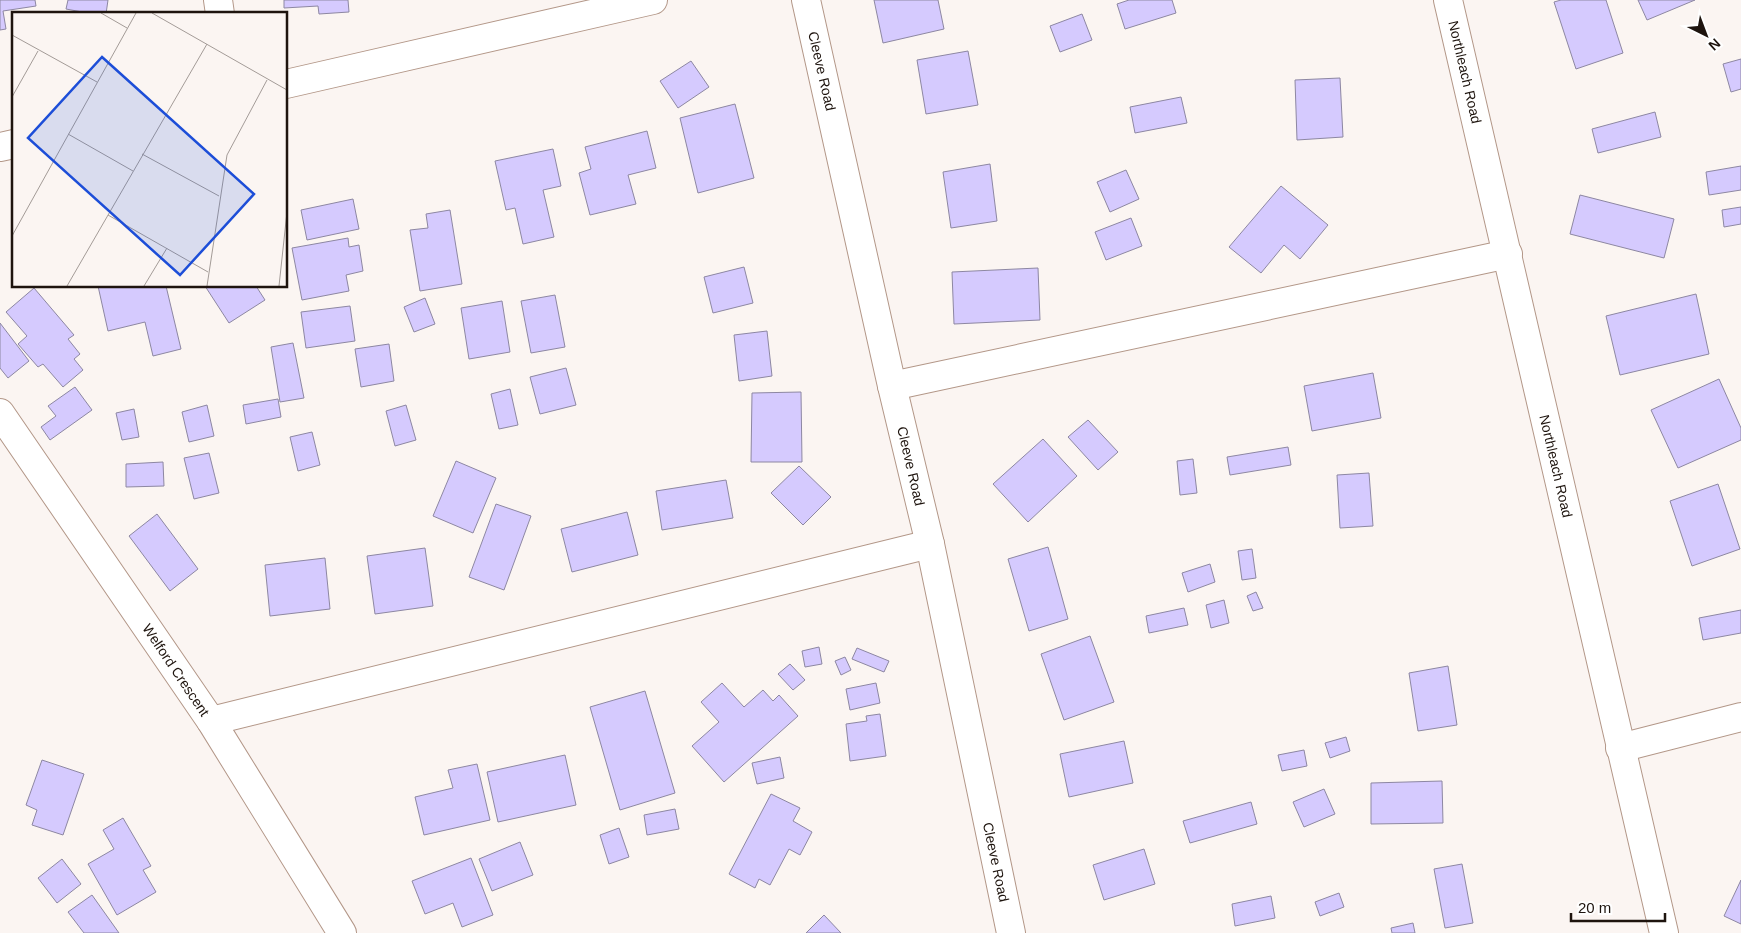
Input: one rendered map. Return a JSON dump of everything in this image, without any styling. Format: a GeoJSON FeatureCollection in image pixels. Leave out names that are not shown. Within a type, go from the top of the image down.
{"type":"FeatureCollection","features":[{"type":"Feature","properties":{"kind":"street"},"geometry":{"type":"LineString","coordinates":[[288,84],[653,0]]}},
{"type":"Feature","properties":{"kind":"street","name":"Cleeve Road"},"geometry":{"type":"LineString","coordinates":[[806,0],[892,386],[930,544],[1011,933]]}},
{"type":"Feature","properties":{"kind":"street","name":"Northleach Road"},"geometry":{"type":"LineString","coordinates":[[1448,0],[1664,933]]}},
{"type":"Feature","properties":{"kind":"street"},"geometry":{"type":"LineString","coordinates":[[892,386],[1508,254]]}},
{"type":"Feature","properties":{"kind":"street","name":"Welford Crescent"},"geometry":{"type":"LineString","coordinates":[[0,413],[210,721],[342,933]]}},
{"type":"Feature","properties":{"kind":"street"},"geometry":{"type":"LineString","coordinates":[[210,721],[930,544]]}},
{"type":"Feature","properties":{"kind":"street"},"geometry":{"type":"LineString","coordinates":[[1620,748],[1741,718]]}},
{"type":"Feature","properties":{"kind":"building"},"geometry":{"type":"Polygon","coordinates":[[[0,0],[35,0],[36,6],[3,11],[6,29],[0,30],[0,0]]]}},
{"type":"Feature","properties":{"kind":"building"},"geometry":{"type":"Polygon","coordinates":[[[68,0],[108,0],[106,12],[82,12],[66,9],[68,0]]]}},
{"type":"Feature","properties":{"kind":"building"},"geometry":{"type":"Polygon","coordinates":[[[284,0],[348,0],[349,12],[319,14],[318,6],[284,8],[284,0]]]}},
{"type":"Feature","properties":{"kind":"building"},"geometry":{"type":"Polygon","coordinates":[[[874,0],[938,0],[944,29],[883,43],[874,0]]]}},
{"type":"Feature","properties":{"kind":"building"},"geometry":{"type":"Polygon","coordinates":[[[1129,0],[1172,0],[1176,13],[1125,29],[1117,4],[1129,0]]]}},
{"type":"Feature","properties":{"kind":"building"},"geometry":{"type":"Polygon","coordinates":[[[1561,0],[1606,0],[1623,53],[1576,69],[1554,2],[1561,0]]]}},
{"type":"Feature","properties":{"kind":"building"},"geometry":{"type":"Polygon","coordinates":[[[1638,0],[1695,0],[1647,20],[1638,0]]]}},
{"type":"Feature","properties":{"kind":"building"},"geometry":{"type":"Polygon","coordinates":[[[1082,14],[1092,40],[1060,52],[1050,26],[1082,14]]]}},
{"type":"Feature","properties":{"kind":"building"},"geometry":{"type":"Polygon","coordinates":[[[968,51],[978,105],[926,114],[917,60],[968,51]]]}},
{"type":"Feature","properties":{"kind":"building"},"geometry":{"type":"Polygon","coordinates":[[[1741,59],[1741,89],[1731,92],[1723,64],[1741,59]]]}},
{"type":"Feature","properties":{"kind":"building"},"geometry":{"type":"Polygon","coordinates":[[[691,61],[709,87],[678,108],[660,81],[691,61]]]}},
{"type":"Feature","properties":{"kind":"building"},"geometry":{"type":"Polygon","coordinates":[[[1340,78],[1343,137],[1297,140],[1295,80],[1340,78]]]}},
{"type":"Feature","properties":{"kind":"building"},"geometry":{"type":"Polygon","coordinates":[[[1181,97],[1187,123],[1135,133],[1130,107],[1181,97]]]}},
{"type":"Feature","properties":{"kind":"building"},"geometry":{"type":"Polygon","coordinates":[[[735,104],[754,178],[698,193],[680,118],[735,104]]]}},
{"type":"Feature","properties":{"kind":"building"},"geometry":{"type":"Polygon","coordinates":[[[1655,112],[1661,137],[1598,153],[1592,129],[1655,112]]]}},
{"type":"Feature","properties":{"kind":"building"},"geometry":{"type":"Polygon","coordinates":[[[647,131],[656,168],[628,175],[636,204],[590,215],[579,173],[591,169],[585,147],[647,131]]]}},
{"type":"Feature","properties":{"kind":"building"},"geometry":{"type":"Polygon","coordinates":[[[553,149],[561,186],[543,190],[554,237],[523,244],[515,208],[506,210],[495,161],[553,149]]]}},
{"type":"Feature","properties":{"kind":"building"},"geometry":{"type":"Polygon","coordinates":[[[990,164],[997,221],[951,228],[943,172],[990,164]]]}},
{"type":"Feature","properties":{"kind":"building"},"geometry":{"type":"Polygon","coordinates":[[[1741,166],[1741,190],[1709,195],[1706,172],[1741,166]]]}},
{"type":"Feature","properties":{"kind":"building"},"geometry":{"type":"Polygon","coordinates":[[[1126,170],[1139,199],[1110,212],[1097,182],[1126,170]]]}},
{"type":"Feature","properties":{"kind":"building"},"geometry":{"type":"Polygon","coordinates":[[[1281,186],[1328,225],[1300,259],[1284,245],[1261,273],[1229,247],[1281,186]]]}},
{"type":"Feature","properties":{"kind":"building"},"geometry":{"type":"Polygon","coordinates":[[[1580,195],[1674,219],[1664,258],[1570,234],[1580,195]]]}},
{"type":"Feature","properties":{"kind":"building"},"geometry":{"type":"Polygon","coordinates":[[[353,199],[359,229],[307,240],[301,210],[353,199]]]}},
{"type":"Feature","properties":{"kind":"building"},"geometry":{"type":"Polygon","coordinates":[[[1741,207],[1741,224],[1724,227],[1722,210],[1741,207]]]}},
{"type":"Feature","properties":{"kind":"building"},"geometry":{"type":"Polygon","coordinates":[[[450,210],[462,284],[420,291],[410,230],[428,228],[426,214],[450,210]]]}},
{"type":"Feature","properties":{"kind":"building"},"geometry":{"type":"Polygon","coordinates":[[[1131,218],[1142,246],[1106,260],[1095,232],[1131,218]]]}},
{"type":"Feature","properties":{"kind":"building"},"geometry":{"type":"Polygon","coordinates":[[[348,238],[349,247],[359,245],[363,271],[346,275],[349,291],[302,300],[292,248],[348,238]]]}},
{"type":"Feature","properties":{"kind":"building"},"geometry":{"type":"Polygon","coordinates":[[[744,267],[753,303],[713,313],[704,277],[744,267]]]}},
{"type":"Feature","properties":{"kind":"building"},"geometry":{"type":"Polygon","coordinates":[[[1038,268],[1040,320],[954,324],[952,272],[1038,268]]]}},
{"type":"Feature","properties":{"kind":"building"},"geometry":{"type":"Polygon","coordinates":[[[34,288],[74,335],[68,339],[80,354],[74,359],[83,370],[63,387],[43,364],[38,367],[18,344],[27,336],[6,312],[34,288]]]}},
{"type":"Feature","properties":{"kind":"building"},"geometry":{"type":"Polygon","coordinates":[[[98,288],[166,288],[181,349],[153,356],[145,322],[108,331],[98,288]]]}},
{"type":"Feature","properties":{"kind":"building"},"geometry":{"type":"Polygon","coordinates":[[[206,288],[257,288],[265,300],[229,323],[206,288]]]}},
{"type":"Feature","properties":{"kind":"building"},"geometry":{"type":"Polygon","coordinates":[[[1696,294],[1709,354],[1620,375],[1606,316],[1696,294]]]}},
{"type":"Feature","properties":{"kind":"building"},"geometry":{"type":"Polygon","coordinates":[[[555,295],[565,347],[531,353],[521,301],[555,295]]]}},
{"type":"Feature","properties":{"kind":"building"},"geometry":{"type":"Polygon","coordinates":[[[425,298],[435,324],[414,332],[404,307],[425,298]]]}},
{"type":"Feature","properties":{"kind":"building"},"geometry":{"type":"Polygon","coordinates":[[[502,301],[510,352],[469,359],[461,308],[502,301]]]}},
{"type":"Feature","properties":{"kind":"building"},"geometry":{"type":"Polygon","coordinates":[[[350,306],[355,341],[306,348],[301,312],[350,306]]]}},
{"type":"Feature","properties":{"kind":"building"},"geometry":{"type":"Polygon","coordinates":[[[0,323],[29,361],[8,378],[0,368],[0,323]]]}},
{"type":"Feature","properties":{"kind":"building"},"geometry":{"type":"Polygon","coordinates":[[[767,331],[772,376],[739,381],[734,335],[767,331]]]}},
{"type":"Feature","properties":{"kind":"building"},"geometry":{"type":"Polygon","coordinates":[[[293,343],[304,398],[280,402],[271,347],[293,343]]]}},
{"type":"Feature","properties":{"kind":"building"},"geometry":{"type":"Polygon","coordinates":[[[389,344],[394,381],[361,387],[355,349],[389,344]]]}},
{"type":"Feature","properties":{"kind":"building"},"geometry":{"type":"Polygon","coordinates":[[[566,368],[576,405],[540,414],[530,377],[566,368]]]}},
{"type":"Feature","properties":{"kind":"building"},"geometry":{"type":"Polygon","coordinates":[[[1373,373],[1381,418],[1312,431],[1304,386],[1373,373]]]}},
{"type":"Feature","properties":{"kind":"building"},"geometry":{"type":"Polygon","coordinates":[[[1719,379],[1741,428],[1741,440],[1678,468],[1651,410],[1719,379]]]}},
{"type":"Feature","properties":{"kind":"building"},"geometry":{"type":"Polygon","coordinates":[[[75,387],[92,410],[50,440],[41,427],[56,416],[48,406],[75,387]]]}},
{"type":"Feature","properties":{"kind":"building"},"geometry":{"type":"Polygon","coordinates":[[[510,389],[518,425],[499,429],[491,394],[510,389]]]}},
{"type":"Feature","properties":{"kind":"building"},"geometry":{"type":"Polygon","coordinates":[[[801,392],[802,462],[751,462],[752,393],[801,392]]]}},
{"type":"Feature","properties":{"kind":"building"},"geometry":{"type":"Polygon","coordinates":[[[278,399],[281,417],[246,424],[243,405],[278,399]]]}},
{"type":"Feature","properties":{"kind":"building"},"geometry":{"type":"Polygon","coordinates":[[[207,405],[214,436],[189,442],[182,412],[207,405]]]}},
{"type":"Feature","properties":{"kind":"building"},"geometry":{"type":"Polygon","coordinates":[[[406,405],[416,440],[395,446],[386,411],[406,405]]]}},
{"type":"Feature","properties":{"kind":"building"},"geometry":{"type":"Polygon","coordinates":[[[134,409],[139,437],[122,440],[116,413],[134,409]]]}},
{"type":"Feature","properties":{"kind":"building"},"geometry":{"type":"Polygon","coordinates":[[[1088,420],[1118,452],[1098,470],[1068,437],[1088,420]]]}},
{"type":"Feature","properties":{"kind":"building"},"geometry":{"type":"Polygon","coordinates":[[[312,432],[320,465],[298,471],[290,437],[312,432]]]}},
{"type":"Feature","properties":{"kind":"building"},"geometry":{"type":"Polygon","coordinates":[[[1043,439],[1077,476],[1028,522],[993,484],[1043,439]]]}},
{"type":"Feature","properties":{"kind":"building"},"geometry":{"type":"Polygon","coordinates":[[[1288,447],[1291,465],[1230,475],[1227,457],[1288,447]]]}},
{"type":"Feature","properties":{"kind":"building"},"geometry":{"type":"Polygon","coordinates":[[[209,453],[219,493],[194,499],[184,458],[209,453]]]}},
{"type":"Feature","properties":{"kind":"building"},"geometry":{"type":"Polygon","coordinates":[[[1193,459],[1197,493],[1180,495],[1177,461],[1193,459]]]}},
{"type":"Feature","properties":{"kind":"building"},"geometry":{"type":"Polygon","coordinates":[[[456,461],[496,478],[473,533],[433,516],[456,461]]]}},
{"type":"Feature","properties":{"kind":"building"},"geometry":{"type":"Polygon","coordinates":[[[163,462],[164,486],[126,487],[126,464],[163,462]]]}},
{"type":"Feature","properties":{"kind":"building"},"geometry":{"type":"Polygon","coordinates":[[[799,466],[831,497],[803,525],[771,493],[799,466]]]}},
{"type":"Feature","properties":{"kind":"building"},"geometry":{"type":"Polygon","coordinates":[[[1369,473],[1373,526],[1340,528],[1337,475],[1369,473]]]}},
{"type":"Feature","properties":{"kind":"building"},"geometry":{"type":"Polygon","coordinates":[[[726,480],[733,518],[662,530],[656,491],[726,480]]]}},
{"type":"Feature","properties":{"kind":"building"},"geometry":{"type":"Polygon","coordinates":[[[1718,484],[1740,549],[1692,566],[1670,501],[1718,484]]]}},
{"type":"Feature","properties":{"kind":"building"},"geometry":{"type":"Polygon","coordinates":[[[496,504],[531,516],[504,590],[469,577],[496,504]]]}},
{"type":"Feature","properties":{"kind":"building"},"geometry":{"type":"Polygon","coordinates":[[[627,512],[638,555],[572,572],[561,529],[627,512]]]}},
{"type":"Feature","properties":{"kind":"building"},"geometry":{"type":"Polygon","coordinates":[[[157,514],[198,569],[170,591],[129,536],[157,514]]]}},
{"type":"Feature","properties":{"kind":"building"},"geometry":{"type":"Polygon","coordinates":[[[1048,547],[1068,619],[1029,631],[1008,559],[1048,547]]]}},
{"type":"Feature","properties":{"kind":"building"},"geometry":{"type":"Polygon","coordinates":[[[425,548],[433,606],[375,614],[367,556],[425,548]]]}},
{"type":"Feature","properties":{"kind":"building"},"geometry":{"type":"Polygon","coordinates":[[[1252,549],[1256,578],[1242,580],[1238,551],[1252,549]]]}},
{"type":"Feature","properties":{"kind":"building"},"geometry":{"type":"Polygon","coordinates":[[[325,558],[330,609],[270,616],[265,565],[325,558]]]}},
{"type":"Feature","properties":{"kind":"building"},"geometry":{"type":"Polygon","coordinates":[[[1210,564],[1215,582],[1188,592],[1182,573],[1210,564]]]}},
{"type":"Feature","properties":{"kind":"building"},"geometry":{"type":"Polygon","coordinates":[[[1256,592],[1263,608],[1253,611],[1247,596],[1256,592]]]}},
{"type":"Feature","properties":{"kind":"building"},"geometry":{"type":"Polygon","coordinates":[[[1224,600],[1229,623],[1211,628],[1206,605],[1224,600]]]}},
{"type":"Feature","properties":{"kind":"building"},"geometry":{"type":"Polygon","coordinates":[[[1184,608],[1188,625],[1149,633],[1146,616],[1184,608]]]}},
{"type":"Feature","properties":{"kind":"building"},"geometry":{"type":"Polygon","coordinates":[[[1741,610],[1741,633],[1703,640],[1699,618],[1741,610]]]}},
{"type":"Feature","properties":{"kind":"building"},"geometry":{"type":"Polygon","coordinates":[[[1090,636],[1114,702],[1064,720],[1041,654],[1090,636]]]}},
{"type":"Feature","properties":{"kind":"building"},"geometry":{"type":"Polygon","coordinates":[[[819,647],[822,664],[805,667],[802,651],[819,647]]]}},
{"type":"Feature","properties":{"kind":"building"},"geometry":{"type":"Polygon","coordinates":[[[857,648],[889,661],[884,672],[852,659],[857,648]]]}},
{"type":"Feature","properties":{"kind":"building"},"geometry":{"type":"Polygon","coordinates":[[[845,657],[851,670],[841,675],[835,661],[845,657]]]}},
{"type":"Feature","properties":{"kind":"building"},"geometry":{"type":"Polygon","coordinates":[[[790,664],[805,680],[793,690],[778,674],[790,664]]]}},
{"type":"Feature","properties":{"kind":"building"},"geometry":{"type":"Polygon","coordinates":[[[1448,666],[1457,725],[1418,731],[1409,673],[1448,666]]]}},
{"type":"Feature","properties":{"kind":"building"},"geometry":{"type":"Polygon","coordinates":[[[722,683],[744,707],[763,690],[773,701],[779,695],[798,716],[724,782],[692,746],[719,722],[701,702],[722,683]]]}},
{"type":"Feature","properties":{"kind":"building"},"geometry":{"type":"Polygon","coordinates":[[[876,683],[880,703],[850,710],[846,689],[876,683]]]}},
{"type":"Feature","properties":{"kind":"building"},"geometry":{"type":"Polygon","coordinates":[[[645,691],[675,793],[620,810],[590,707],[645,691]]]}},
{"type":"Feature","properties":{"kind":"building"},"geometry":{"type":"Polygon","coordinates":[[[880,714],[886,756],[850,761],[846,724],[867,721],[866,716],[880,714]]]}},
{"type":"Feature","properties":{"kind":"building"},"geometry":{"type":"Polygon","coordinates":[[[1346,737],[1350,751],[1330,758],[1325,743],[1346,737]]]}},
{"type":"Feature","properties":{"kind":"building"},"geometry":{"type":"Polygon","coordinates":[[[1124,741],[1133,783],[1069,797],[1060,754],[1124,741]]]}},
{"type":"Feature","properties":{"kind":"building"},"geometry":{"type":"Polygon","coordinates":[[[1304,750],[1307,766],[1282,771],[1278,755],[1304,750]]]}},
{"type":"Feature","properties":{"kind":"building"},"geometry":{"type":"Polygon","coordinates":[[[565,755],[576,805],[498,822],[487,772],[565,755]]]}},
{"type":"Feature","properties":{"kind":"building"},"geometry":{"type":"Polygon","coordinates":[[[780,757],[784,778],[757,784],[752,763],[780,757]]]}},
{"type":"Feature","properties":{"kind":"building"},"geometry":{"type":"Polygon","coordinates":[[[42,760],[84,774],[63,835],[32,825],[37,810],[26,805],[42,760]]]}},
{"type":"Feature","properties":{"kind":"building"},"geometry":{"type":"Polygon","coordinates":[[[477,764],[490,820],[424,835],[415,797],[453,788],[448,770],[477,764]]]}},
{"type":"Feature","properties":{"kind":"building"},"geometry":{"type":"Polygon","coordinates":[[[1442,781],[1443,823],[1371,824],[1371,783],[1442,781]]]}},
{"type":"Feature","properties":{"kind":"building"},"geometry":{"type":"Polygon","coordinates":[[[1324,789],[1335,814],[1304,827],[1293,802],[1324,789]]]}},
{"type":"Feature","properties":{"kind":"building"},"geometry":{"type":"Polygon","coordinates":[[[771,794],[800,808],[793,821],[812,832],[800,855],[789,849],[770,885],[759,879],[755,888],[729,874],[771,794]]]}},
{"type":"Feature","properties":{"kind":"building"},"geometry":{"type":"Polygon","coordinates":[[[1251,802],[1257,824],[1190,843],[1183,821],[1251,802]]]}},
{"type":"Feature","properties":{"kind":"building"},"geometry":{"type":"Polygon","coordinates":[[[675,809],[679,829],[647,835],[644,815],[675,809]]]}},
{"type":"Feature","properties":{"kind":"building"},"geometry":{"type":"Polygon","coordinates":[[[123,818],[151,866],[143,870],[156,892],[117,915],[88,864],[114,849],[103,830],[123,818]]]}},
{"type":"Feature","properties":{"kind":"building"},"geometry":{"type":"Polygon","coordinates":[[[619,828],[629,857],[609,864],[600,835],[619,828]]]}},
{"type":"Feature","properties":{"kind":"building"},"geometry":{"type":"Polygon","coordinates":[[[520,842],[533,875],[492,891],[479,859],[520,842]]]}},
{"type":"Feature","properties":{"kind":"building"},"geometry":{"type":"Polygon","coordinates":[[[1144,849],[1155,884],[1104,900],[1093,865],[1144,849]]]}},
{"type":"Feature","properties":{"kind":"building"},"geometry":{"type":"Polygon","coordinates":[[[471,858],[493,915],[462,927],[453,903],[425,914],[412,881],[471,858]]]}},
{"type":"Feature","properties":{"kind":"building"},"geometry":{"type":"Polygon","coordinates":[[[62,859],[81,884],[57,903],[38,878],[62,859]]]}},
{"type":"Feature","properties":{"kind":"building"},"geometry":{"type":"Polygon","coordinates":[[[1462,864],[1473,923],[1445,928],[1434,869],[1462,864]]]}},
{"type":"Feature","properties":{"kind":"building"},"geometry":{"type":"Polygon","coordinates":[[[1741,880],[1741,924],[1724,916],[1741,880]]]}},
{"type":"Feature","properties":{"kind":"building"},"geometry":{"type":"Polygon","coordinates":[[[1339,893],[1344,907],[1320,916],[1315,902],[1339,893]]]}},
{"type":"Feature","properties":{"kind":"building"},"geometry":{"type":"Polygon","coordinates":[[[92,895],[119,933],[84,933],[68,912],[92,895]]]}},
{"type":"Feature","properties":{"kind":"building"},"geometry":{"type":"Polygon","coordinates":[[[1271,896],[1275,918],[1235,926],[1232,904],[1271,896]]]}},
{"type":"Feature","properties":{"kind":"building"},"geometry":{"type":"Polygon","coordinates":[[[824,915],[841,933],[806,933],[824,915]]]}},
{"type":"Feature","properties":{"kind":"building"},"geometry":{"type":"Polygon","coordinates":[[[1413,923],[1415,933],[1392,933],[1391,928],[1413,923]]]}}]}
